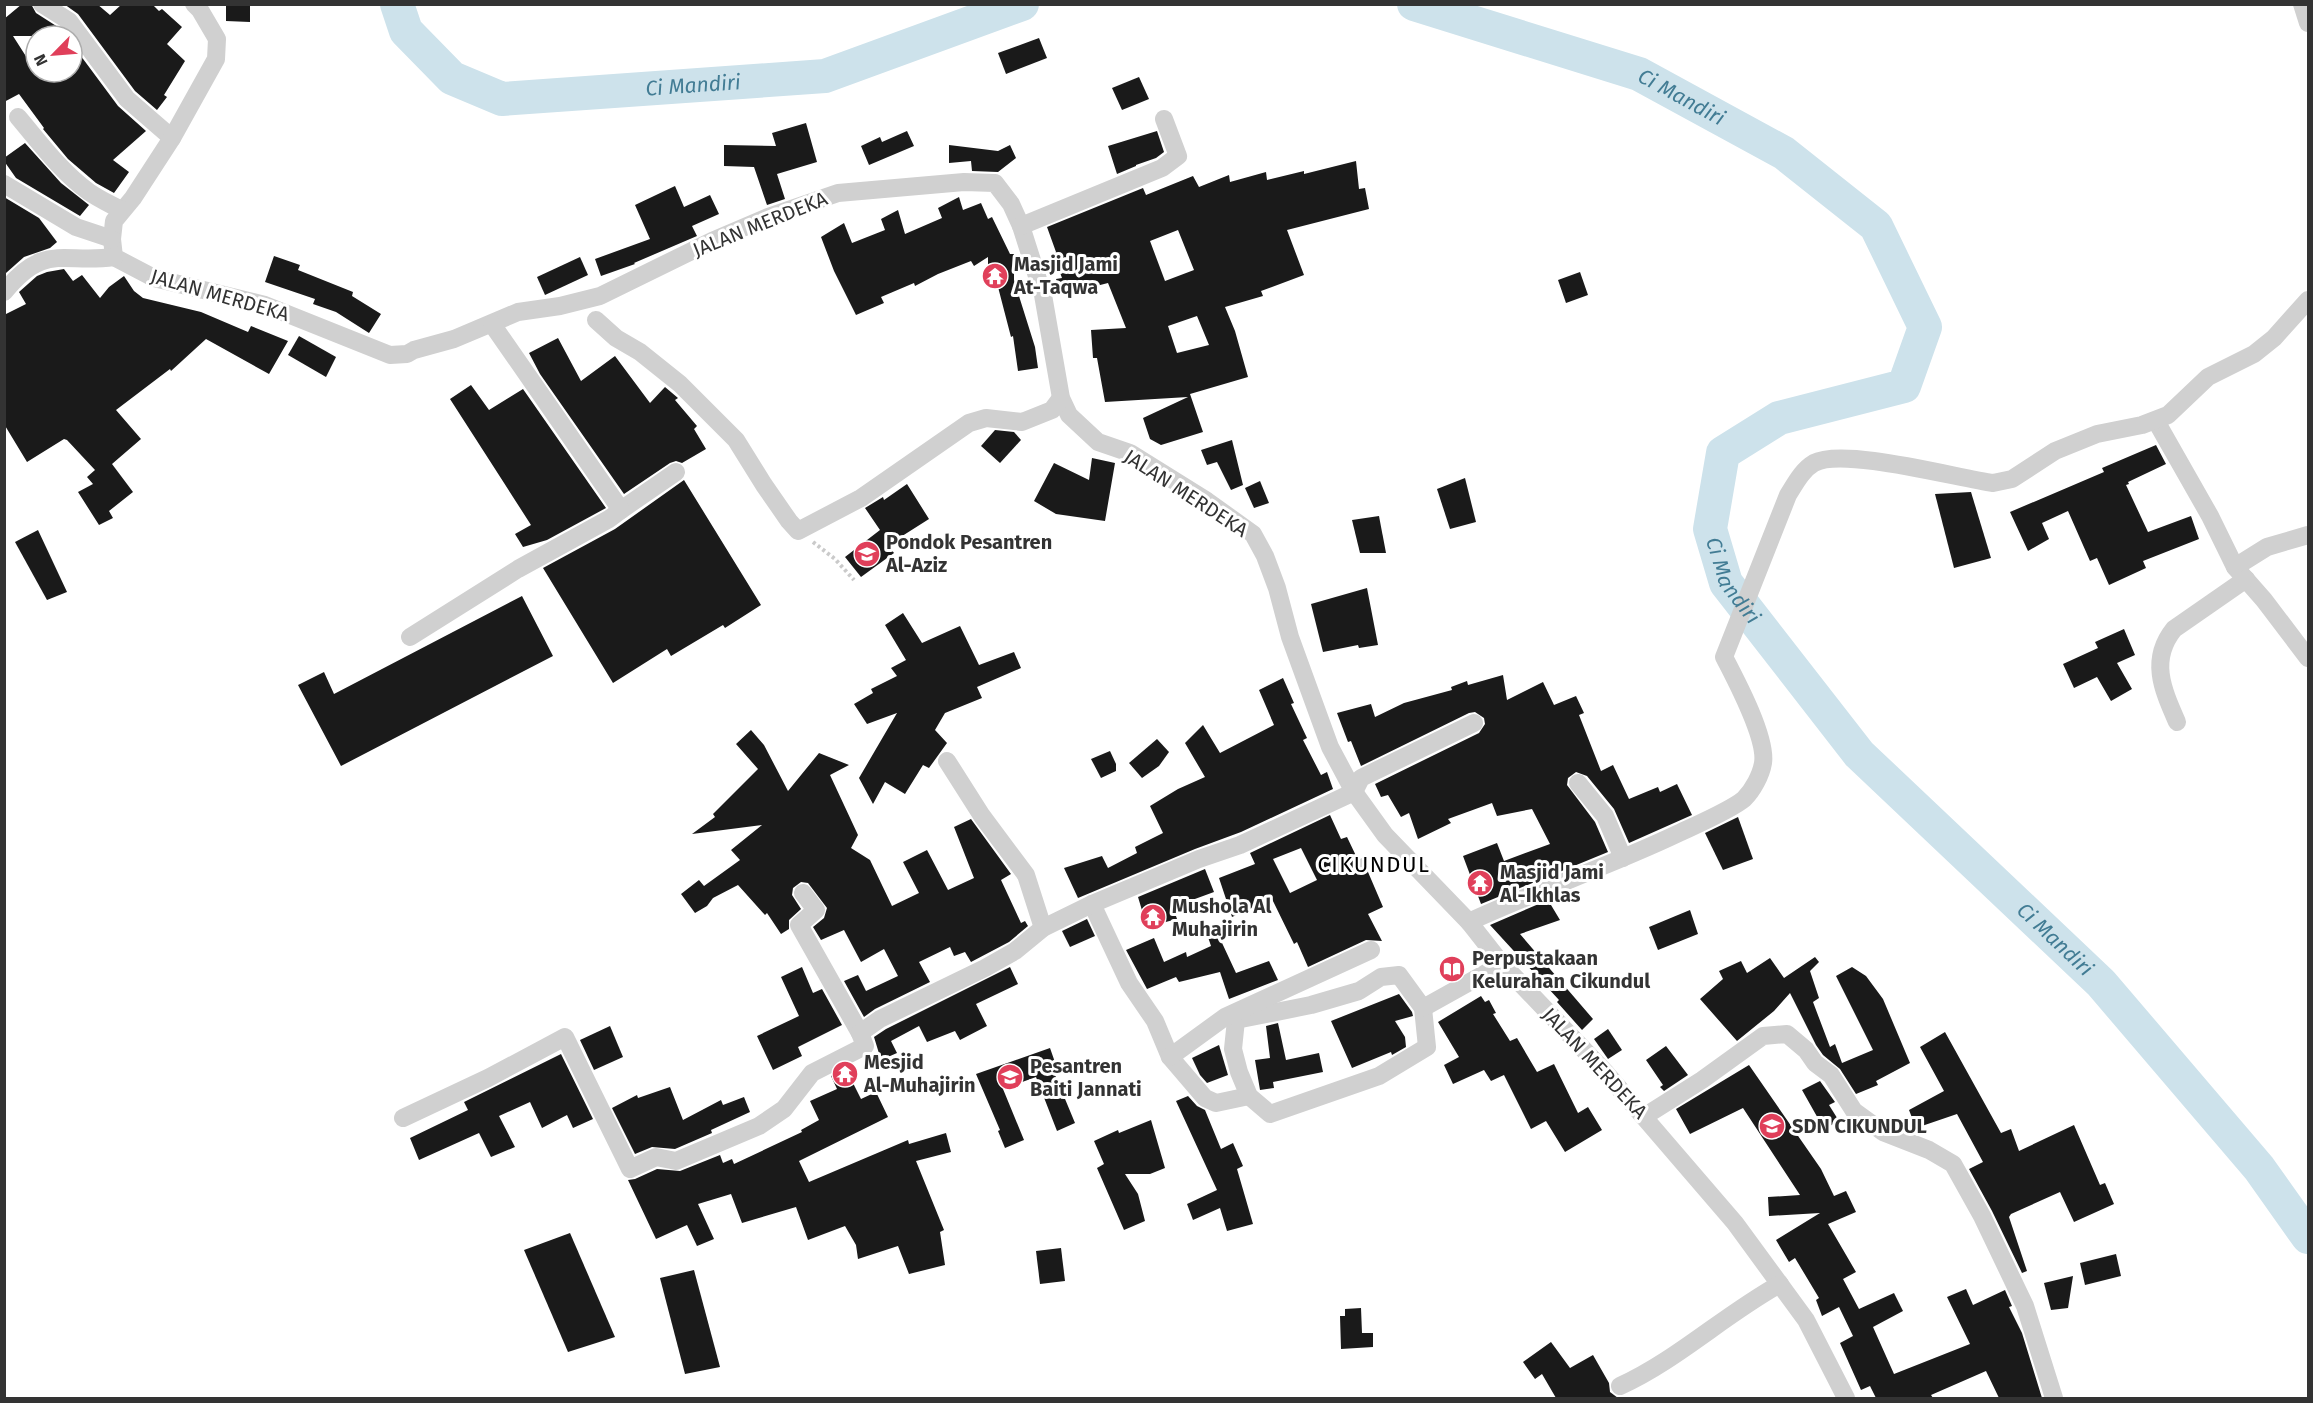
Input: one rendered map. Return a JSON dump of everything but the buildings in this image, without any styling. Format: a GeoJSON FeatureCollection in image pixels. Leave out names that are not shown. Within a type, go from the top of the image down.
{"type":"FeatureCollection","features":[{"type":"Feature","properties":{"kind":"street"},"geometry":{"type":"LineString","coordinates":[[42,4],[69,21],[127,99],[172,138]]}},
{"type":"Feature","properties":{"kind":"street"},"geometry":{"type":"LineString","coordinates":[[4,292],[28,268],[45,259],[60,256],[96,260],[113,248],[114,221],[133,198],[172,138],[216,58],[217,39],[195,4]]}},
{"type":"Feature","properties":{"kind":"street"},"geometry":{"type":"LineString","coordinates":[[2302,4],[2308,22]]}},
{"type":"Feature","properties":{"kind":"street"},"geometry":{"type":"LineString","coordinates":[[18,117],[79,184],[90,193],[121,210]]}},
{"type":"Feature","properties":{"kind":"street"},"geometry":{"type":"LineString","coordinates":[[1021,226],[1162,168],[1178,156],[1164,119]]}},
{"type":"Feature","properties":{"kind":"street","name":"JALAN MERDEKA"},"geometry":{"type":"LineString","coordinates":[[4,184],[113,248],[154,278],[265,305],[390,355],[407,354],[492,324],[518,312],[560,306],[600,296],[712,241],[768,217],[838,193],[964,182],[994,183],[1011,204],[1021,226],[1043,295],[1056,358],[1061,398],[1070,415],[1098,442],[1130,453],[1207,501],[1253,534],[1265,556],[1277,588],[1290,637],[1330,747],[1354,792],[1385,835],[1469,922],[1502,964],[1645,1116],[1735,1223],[1806,1320],[1846,1398]]}},
{"type":"Feature","properties":{"kind":"street"},"geometry":{"type":"LineString","coordinates":[[1469,922],[1623,858],[1703,822],[1744,799],[1759,775],[1764,755],[1748,705],[1724,657],[1788,495],[1802,474],[1815,462],[1830,459],[1872,461],[1993,483],[2012,479],[2055,451],[2097,434],[2156,421],[2168,415],[2208,377],[2254,354],[2274,338],[2308,300]]}},
{"type":"Feature","properties":{"kind":"street"},"geometry":{"type":"LineString","coordinates":[[596,320],[616,338],[640,352],[680,384],[736,440],[764,485],[798,531],[861,498],[969,423],[987,418],[1022,422],[1052,410],[1061,398]]}},
{"type":"Feature","properties":{"kind":"street"},"geometry":{"type":"LineString","coordinates":[[492,324],[621,510]]}},
{"type":"Feature","properties":{"kind":"street"},"geometry":{"type":"LineString","coordinates":[[2156,421],[2241,573],[2308,658]]}},
{"type":"Feature","properties":{"kind":"street"},"geometry":{"type":"LineString","coordinates":[[410,637],[518,569],[609,519],[676,472]]}},
{"type":"Feature","properties":{"kind":"street"},"geometry":{"type":"LineString","coordinates":[[2177,722],[2162,687],[2161,650],[2166,638],[2241,573],[2267,547],[2308,535]]}},
{"type":"Feature","properties":{"kind":"street"},"geometry":{"type":"LineString","coordinates":[[860,1033],[880,1019],[1015,951],[1043,928],[1092,904],[1199,859],[1240,845],[1354,792],[1361,778],[1474,723]]}},
{"type":"Feature","properties":{"kind":"street"},"geometry":{"type":"LineString","coordinates":[[946,761],[982,816],[1026,875],[1043,928]]}},
{"type":"Feature","properties":{"kind":"street"},"geometry":{"type":"LineString","coordinates":[[1578,783],[1605,816],[1623,858]]}},
{"type":"Feature","properties":{"kind":"street"},"geometry":{"type":"LineString","coordinates":[[403,1118],[488,1078],[565,1037],[630,1168],[656,1157],[676,1161],[759,1126],[784,1109],[812,1073],[865,1046],[860,1033],[799,926],[816,910],[803,893]]}},
{"type":"Feature","properties":{"kind":"street"},"geometry":{"type":"LineString","coordinates":[[1092,904],[1129,984],[1155,1021],[1170,1057],[1205,1098],[1216,1103],[1249,1096]]}},
{"type":"Feature","properties":{"kind":"street"},"geometry":{"type":"LineString","coordinates":[[1170,1057],[1225,1017],[1371,950]]}},
{"type":"Feature","properties":{"kind":"street"},"geometry":{"type":"LineString","coordinates":[[1423,1008],[1502,964]]}},
{"type":"Feature","properties":{"kind":"street"},"geometry":{"type":"LineString","coordinates":[[1399,975],[1423,1008],[1427,1047],[1379,1076],[1270,1114],[1249,1096],[1233,1049],[1236,1020],[1311,1005],[1359,991],[1381,977],[1399,975]]}},
{"type":"Feature","properties":{"kind":"street"},"geometry":{"type":"LineString","coordinates":[[1645,1116],[1702,1080],[1763,1036],[1787,1034],[1806,1050],[1815,1064],[1831,1075],[1854,1111],[1883,1132],[1929,1150],[1953,1164],[1982,1216],[2025,1306],[2054,1398]]}},
{"type":"Feature","properties":{"kind":"street"},"geometry":{"type":"LineString","coordinates":[[1620,1386],[1642,1376],[1748,1302],[1780,1284]]}},
{"type":"Feature","properties":{"kind":"path"},"geometry":{"type":"LineString","coordinates":[[798,531],[835,559],[854,580]]}},
{"type":"Feature","properties":{"kind":"waterway","name":"Ci Mandiri"},"geometry":{"type":"LineString","coordinates":[[397,4],[406,31],[452,78],[502,99],[825,76],[1022,4]]}},
{"type":"Feature","properties":{"kind":"waterway","name":"Ci Mandiri"},"geometry":{"type":"LineString","coordinates":[[1414,4],[1639,74],[1784,153],[1876,226],[1925,327],[1904,386],[1779,418],[1723,453],[1710,529],[1726,583],[1859,754],[2101,983],[2259,1168],[2308,1237]]}},
{"type":"Feature","properties":{"kind":"place","name":"Masjid Jami At-Taqwa"},"geometry":{"type":"Point","coordinates":[995,276]}},
{"type":"Feature","properties":{"kind":"place","name":"Pondok Pesantren Al-Aziz"},"geometry":{"type":"Point","coordinates":[867,554]}},
{"type":"Feature","properties":{"kind":"place","name":"Masjid Jami Al-Ikhlas"},"geometry":{"type":"Point","coordinates":[1480,883]}},
{"type":"Feature","properties":{"kind":"place","name":"Mushola Al Muhajirin"},"geometry":{"type":"Point","coordinates":[1153,917]}},
{"type":"Feature","properties":{"kind":"place","name":"Perpustakaan Kelurahan Cikundul"},"geometry":{"type":"Point","coordinates":[1452,969]}},
{"type":"Feature","properties":{"kind":"place","name":"Mesjid Al-Muhajirin"},"geometry":{"type":"Point","coordinates":[845,1074]}},
{"type":"Feature","properties":{"kind":"place","name":"Pesantren Baiti Jannati"},"geometry":{"type":"Point","coordinates":[1010,1077]}},
{"type":"Feature","properties":{"kind":"place","name":"SDN CIKUNDUL"},"geometry":{"type":"Point","coordinates":[1772,1126]}},
{"type":"Feature","properties":{"kind":"district","name":"CIKUNDUL"},"geometry":{"type":"Point","coordinates":[1374,864]}}]}
